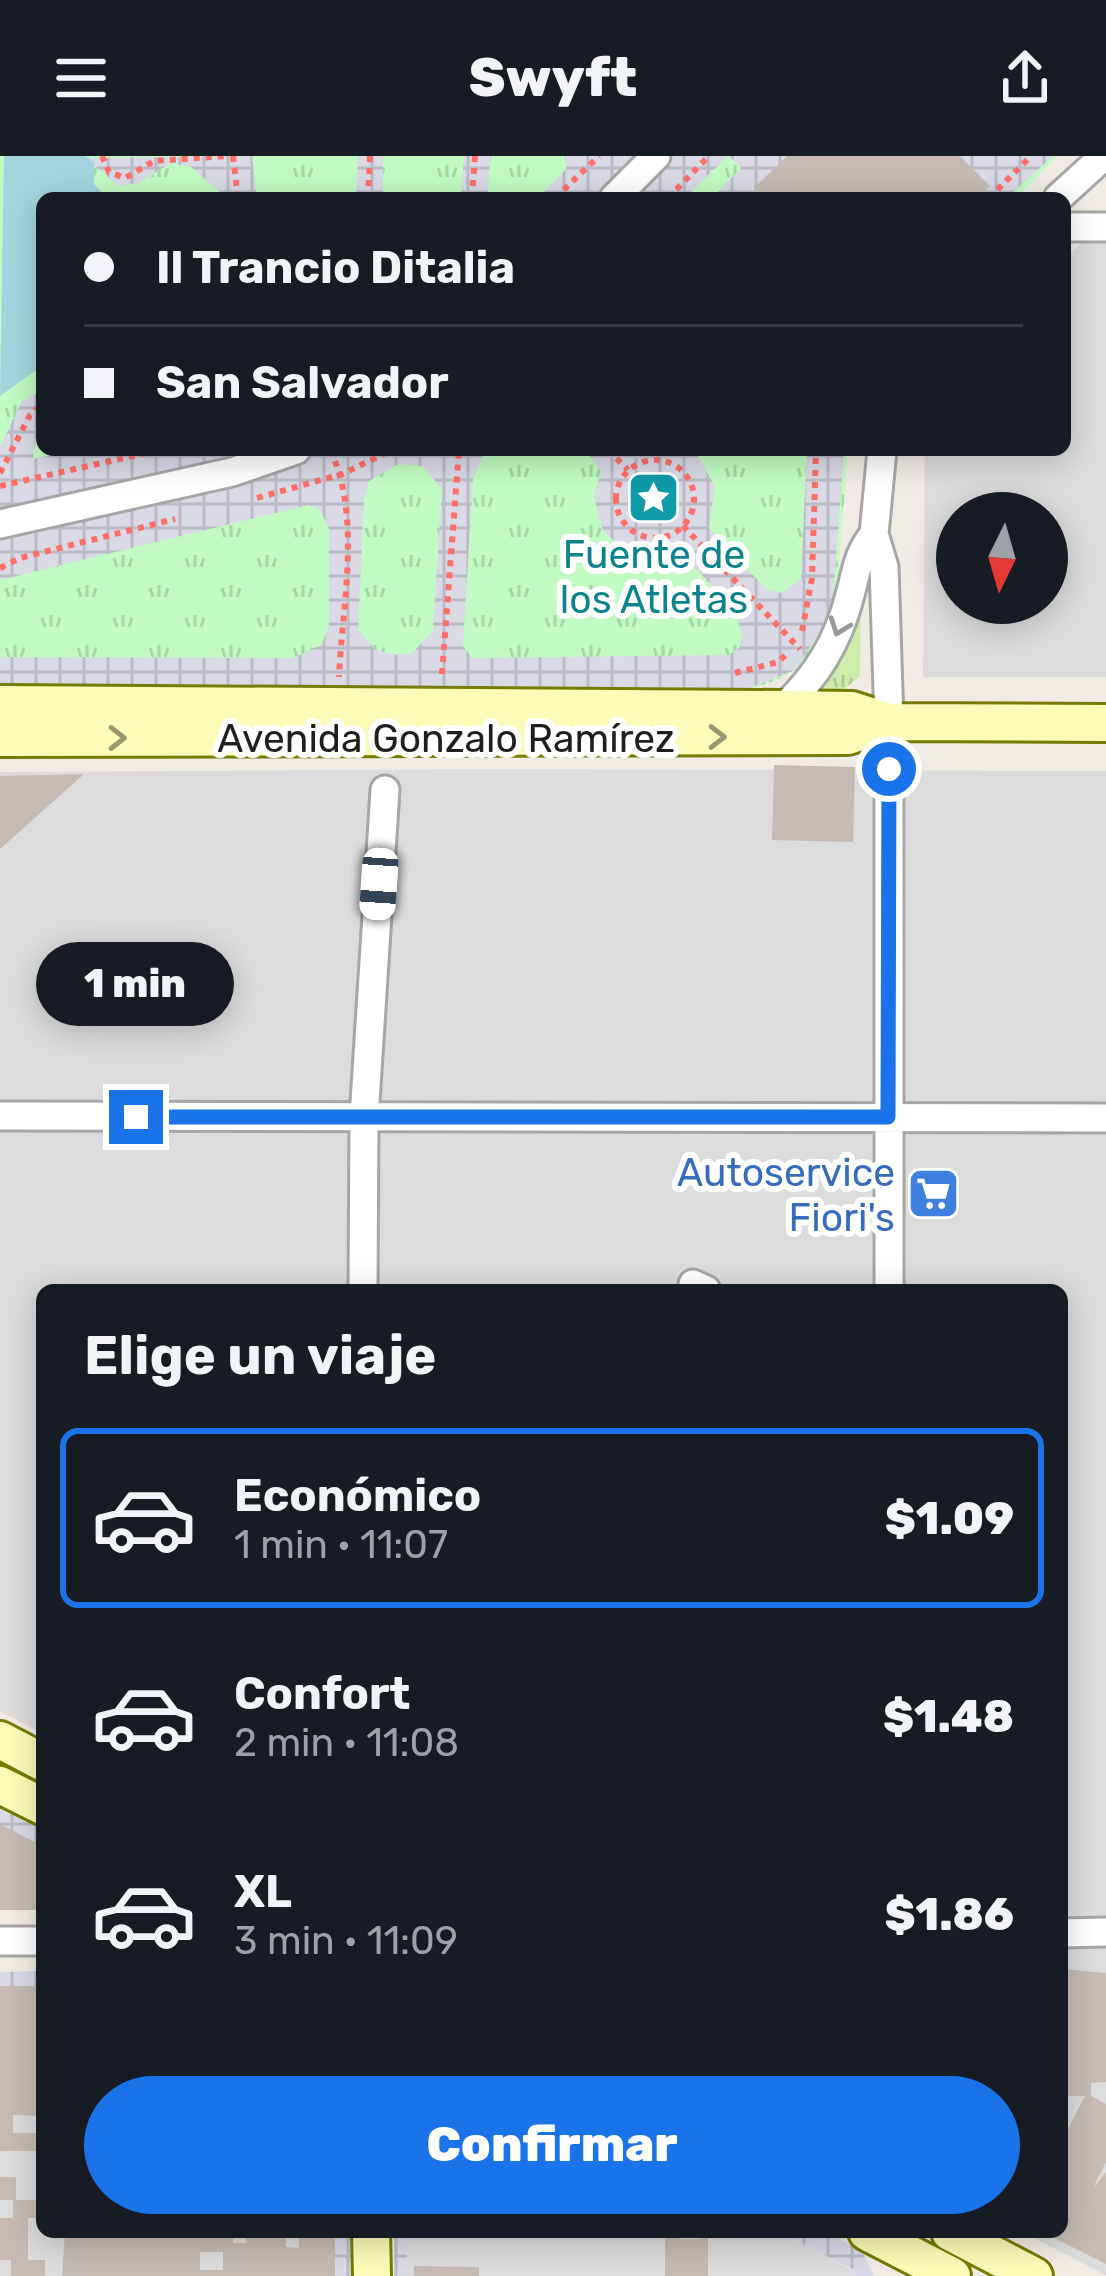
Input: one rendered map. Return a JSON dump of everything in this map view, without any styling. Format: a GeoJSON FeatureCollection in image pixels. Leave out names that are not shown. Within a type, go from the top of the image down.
{"type":"FeatureCollection","features":[{"type":"Feature","properties":{"kind":"street"},"geometry":{"type":"LineString","coordinates":[[620,192],[656,156]]}},
{"type":"Feature","properties":{"kind":"street"},"geometry":{"type":"LineString","coordinates":[[1065,192],[1104,156]]}},
{"type":"Feature","properties":{"kind":"street"},"geometry":{"type":"LineString","coordinates":[[1071,227],[1106,226]]}},
{"type":"Feature","properties":{"kind":"street"},"geometry":{"type":"LineString","coordinates":[[0,524],[232,472],[279,456]]}},
{"type":"Feature","properties":{"kind":"street"},"geometry":{"type":"LineString","coordinates":[[881,456],[874,534],[884,567],[889,722],[889,1284]]}},
{"type":"Feature","properties":{"kind":"street"},"geometry":{"type":"LineString","coordinates":[[782,709],[824,664],[852,591],[856,556],[874,534]]}},
{"type":"Feature","properties":{"kind":"street","name":"Avenida Gonzalo Ramírez"},"geometry":{"type":"LineString","coordinates":[[0,704],[339,687],[853,710],[889,722],[1106,723]]}},
{"type":"Feature","properties":{"kind":"street","name":"Avenida Gonzalo Ramírez"},"geometry":{"type":"LineString","coordinates":[[0,738],[848,736],[889,722]]}},
{"type":"Feature","properties":{"kind":"street"},"geometry":{"type":"LineString","coordinates":[[363,1284],[364,1118],[385,790]]}},
{"type":"Feature","properties":{"kind":"street"},"geometry":{"type":"LineString","coordinates":[[0,1116],[1106,1118]]}},
{"type":"Feature","properties":{"kind":"street"},"geometry":{"type":"LineString","coordinates":[[0,1740],[36,1759]]}},
{"type":"Feature","properties":{"kind":"street"},"geometry":{"type":"LineString","coordinates":[[0,1785],[36,1803]]}},
{"type":"Feature","properties":{"kind":"street"},"geometry":{"type":"LineString","coordinates":[[1068,1933],[1106,1932]]}},
{"type":"Feature","properties":{"kind":"street"},"geometry":{"type":"LineString","coordinates":[[0,1941],[36,1941]]}},
{"type":"Feature","properties":{"kind":"street"},"geometry":{"type":"LineString","coordinates":[[371,2238],[371,2276]]}},
{"type":"Feature","properties":{"kind":"street"},"geometry":{"type":"LineString","coordinates":[[961,2238],[1034,2276]]}},
{"type":"Feature","properties":{"kind":"street"},"geometry":{"type":"LineString","coordinates":[[889,2247],[952,2276]]}},
{"type":"Feature","properties":{"kind":"path"},"geometry":{"type":"LineString","coordinates":[[102,156],[110,172],[125,178],[154,161],[230,156],[237,192]]}},
{"type":"Feature","properties":{"kind":"path"},"geometry":{"type":"LineString","coordinates":[[368,192],[370,156]]}},
{"type":"Feature","properties":{"kind":"path"},"geometry":{"type":"LineString","coordinates":[[472,192],[475,156]]}},
{"type":"Feature","properties":{"kind":"path"},"geometry":{"type":"LineString","coordinates":[[674,192],[709,156]]}},
{"type":"Feature","properties":{"kind":"path"},"geometry":{"type":"LineString","coordinates":[[995,192],[1030,156]]}},
{"type":"Feature","properties":{"kind":"path"},"geometry":{"type":"LineString","coordinates":[[561,192],[594,157]]}},
{"type":"Feature","properties":{"kind":"path"},"geometry":{"type":"LineString","coordinates":[[0,473],[36,410]]}},
{"type":"Feature","properties":{"kind":"path"},"geometry":{"type":"LineString","coordinates":[[0,486],[132,456]]}},
{"type":"Feature","properties":{"kind":"path"},"geometry":{"type":"LineString","coordinates":[[334,456],[342,474],[346,523],[339,687]]}},
{"type":"Feature","properties":{"kind":"path"},"geometry":{"type":"LineString","coordinates":[[440,689],[459,456]]}},
{"type":"Feature","properties":{"kind":"path"},"geometry":{"type":"LineString","coordinates":[[614,456],[628,470]]}},
{"type":"Feature","properties":{"kind":"path"},"geometry":{"type":"LineString","coordinates":[[729,674],[778,662],[796,646],[812,578],[816,456]]}},
{"type":"Feature","properties":{"kind":"path"},"geometry":{"type":"LineString","coordinates":[[662,460],[682,471],[693,493],[683,526],[661,538],[627,526],[616,504],[628,470],[662,460]]}},
{"type":"Feature","properties":{"kind":"path"},"geometry":{"type":"LineString","coordinates":[[683,526],[796,646],[824,664]]}},
{"type":"Feature","properties":{"kind":"path"},"geometry":{"type":"LineString","coordinates":[[339,687],[360,670]]}},
{"type":"Feature","properties":{"kind":"path"},"geometry":{"type":"LineString","coordinates":[[421,672],[440,689]]}},
{"type":"Feature","properties":{"kind":"path"},"geometry":{"type":"LineString","coordinates":[[440,689],[466,672]]}},
{"type":"Feature","properties":{"kind":"shaded area"},"geometry":{"type":"Polygon","coordinates":[[[252,156],[256,192],[220,192],[191,167],[171,163],[138,183],[119,186],[85,158],[252,156]]]}},
{"type":"Feature","properties":{"kind":"shaded area"},"geometry":{"type":"Polygon","coordinates":[[[358,156],[383,156],[383,192],[356,192],[358,156]]]}},
{"type":"Feature","properties":{"kind":"shaded area"},"geometry":{"type":"Polygon","coordinates":[[[464,156],[491,156],[488,192],[461,192],[464,156]]]}},
{"type":"Feature","properties":{"kind":"shaded area"},"geometry":{"type":"Polygon","coordinates":[[[565,156],[728,156],[691,192],[544,192],[566,169],[565,156]]]}},
{"type":"Feature","properties":{"kind":"shaded area"},"geometry":{"type":"Polygon","coordinates":[[[729,156],[787,156],[767,192],[718,192],[741,168],[729,156]]]}},
{"type":"Feature","properties":{"kind":"shaded area"},"geometry":{"type":"Polygon","coordinates":[[[960,156],[1053,156],[1014,192],[983,192],[989,185],[960,156]]]}},
{"type":"Feature","properties":{"kind":"shaded area"},"geometry":{"type":"Polygon","coordinates":[[[1106,216],[1106,677],[923,677],[925,456],[1071,456],[1071,254],[1106,216]]]}},
{"type":"Feature","properties":{"kind":"shaded area"},"geometry":{"type":"Polygon","coordinates":[[[36,393],[33,459],[483,456],[473,479],[463,646],[472,658],[729,655],[739,648],[742,635],[734,608],[682,555],[648,560],[629,554],[603,531],[594,497],[601,471],[590,456],[698,456],[715,487],[709,528],[767,590],[782,593],[801,578],[807,456],[844,456],[832,613],[795,670],[748,689],[0,684],[0,657],[294,658],[322,644],[329,625],[329,528],[320,510],[309,505],[0,580],[0,447],[22,401],[36,393]],[[398,464],[369,481],[358,630],[376,650],[412,653],[433,631],[442,489],[423,466],[398,464]]]}},
{"type":"Feature","properties":{"kind":"shaded area"},"geometry":{"type":"Polygon","coordinates":[[[1106,771],[1106,2275],[1034,2238],[1068,2238],[1068,1284],[36,1284],[36,1730],[0,1712],[0,772],[1106,771]]]}},
{"type":"Feature","properties":{"kind":"shaded area"},"geometry":{"type":"Polygon","coordinates":[[[0,1805],[36,1824],[36,1848],[0,1829],[0,1805]]]}},
{"type":"Feature","properties":{"kind":"shaded area"},"geometry":{"type":"Polygon","coordinates":[[[36,1971],[36,1986],[0,1986],[0,1972],[36,1971]]]}},
{"type":"Feature","properties":{"kind":"shaded area"},"geometry":{"type":"Polygon","coordinates":[[[0,1986],[36,1986],[36,2238],[333,2238],[332,2276],[0,2276],[0,1986]]]}},
{"type":"Feature","properties":{"kind":"shaded area"},"geometry":{"type":"Polygon","coordinates":[[[333,2238],[351,2238],[352,2276],[332,2276],[333,2238]]]}},
{"type":"Feature","properties":{"kind":"shaded area"},"geometry":{"type":"Polygon","coordinates":[[[394,2238],[407,2238],[407,2276],[394,2276],[394,2238]]]}},
{"type":"Feature","properties":{"kind":"shaded area"},"geometry":{"type":"Polygon","coordinates":[[[407,2238],[791,2238],[854,2271],[854,2276],[407,2276],[407,2238]]]}},
{"type":"Feature","properties":{"kind":"shaded area"},"geometry":{"type":"Polygon","coordinates":[[[791,2238],[838,2238],[863,2253],[874,2276],[854,2276],[854,2270],[791,2238]]]}},
{"type":"Feature","properties":{"kind":"green space"},"geometry":{"type":"Polygon","coordinates":[[[0,156],[1058,156],[1022,192],[36,192],[36,456],[848,456],[835,615],[801,664],[755,687],[714,692],[0,690],[0,156]]]}},
{"type":"Feature","properties":{"kind":"green space"},"geometry":{"type":"Polygon","coordinates":[[[861,618],[860,676],[839,693],[820,692],[855,620],[861,618]]]}},
{"type":"Feature","properties":{"kind":"water"},"geometry":{"type":"Polygon","coordinates":[[[4,156],[85,156],[94,162],[94,184],[101,192],[36,192],[36,370],[0,396],[4,156]]]}},
{"type":"Feature","properties":{"kind":"water","name":"Fuente de los Atletas"},"geometry":{"type":"Polygon","coordinates":[[[654,478],[669,484],[675,499],[669,514],[654,520],[639,514],[633,499],[639,484],[654,478]]]}},
{"type":"Feature","properties":{"kind":"building"},"geometry":{"type":"Polygon","coordinates":[[[787,156],[960,156],[990,186],[984,192],[758,192],[754,188],[787,156]]]}},
{"type":"Feature","properties":{"kind":"building"},"geometry":{"type":"Polygon","coordinates":[[[774,765],[855,767],[853,842],[772,840],[774,765]]]}},
{"type":"Feature","properties":{"kind":"building"},"geometry":{"type":"Polygon","coordinates":[[[84,774],[0,849],[0,776],[84,774]]]}},
{"type":"Feature","properties":{"kind":"building"},"geometry":{"type":"Polygon","coordinates":[[[0,1824],[36,1843],[36,1910],[0,1910],[0,1824]]]}},
{"type":"Feature","properties":{"kind":"building"},"geometry":{"type":"Polygon","coordinates":[[[1068,1970],[1106,1973],[1106,2082],[1091,2083],[1091,2096],[1106,2104],[1106,2162],[1093,2188],[1106,2172],[1106,2264],[1054,2238],[1068,2238],[1068,2129],[1085,2096],[1068,2096],[1068,1970]]]}},
{"type":"Feature","properties":{"kind":"building"},"geometry":{"type":"Polygon","coordinates":[[[0,1986],[36,1986],[36,2116],[13,2115],[13,2133],[36,2133],[36,2151],[0,2151],[0,1986]]]}},
{"type":"Feature","properties":{"kind":"building"},"geometry":{"type":"Polygon","coordinates":[[[0,2177],[16,2177],[16,2200],[36,2200],[36,2218],[28,2218],[28,2260],[45,2260],[45,2276],[11,2276],[11,2260],[0,2260],[0,2218],[13,2218],[13,2200],[0,2200],[0,2177]]]}},
{"type":"Feature","properties":{"kind":"building"},"geometry":{"type":"Polygon","coordinates":[[[65,2238],[233,2238],[233,2243],[246,2243],[246,2238],[286,2238],[286,2247],[299,2248],[299,2238],[335,2238],[335,2276],[62,2276],[65,2238]],[[200,2252],[200,2270],[223,2270],[223,2252],[200,2252]]]}},
{"type":"Feature","properties":{"kind":"building"},"geometry":{"type":"Polygon","coordinates":[[[665,2238],[708,2238],[708,2276],[665,2276],[665,2238]]]}},
{"type":"Feature","properties":{"kind":"building"},"geometry":{"type":"Polygon","coordinates":[[[414,2266],[479,2267],[479,2276],[414,2276],[414,2266]]]}},
{"type":"Feature","properties":{"kind":"place","name":"Fuente de los Atletas"},"geometry":{"type":"Point","coordinates":[654,497]}},
{"type":"Feature","properties":{"kind":"place","name":"Autoservice Fiori's"},"geometry":{"type":"Point","coordinates":[934,1194]}},
{"type":"Feature","properties":{"kind":"route"},"geometry":{"type":"LineString","coordinates":[[136,1117],[888,1117],[889,769]]}}]}
